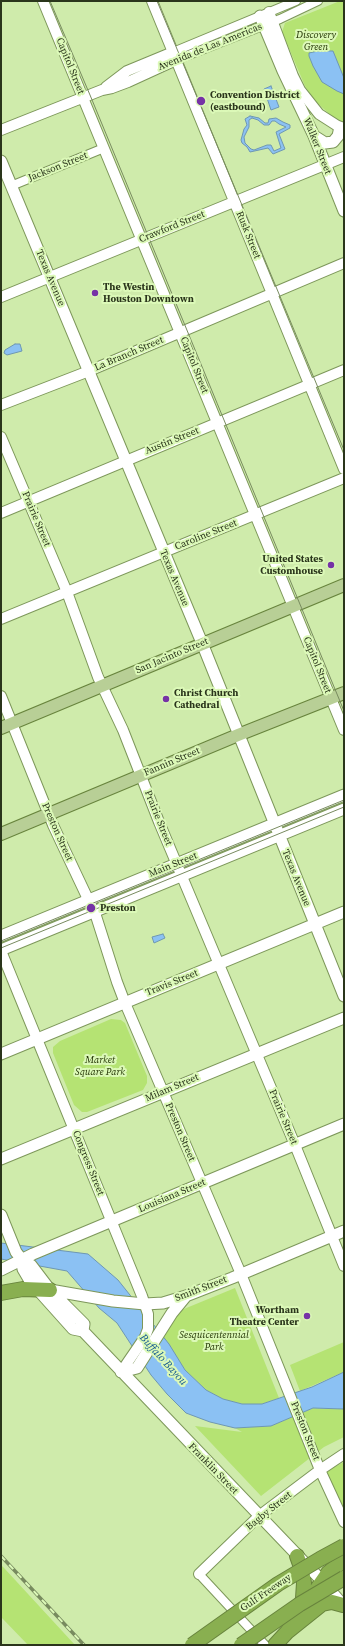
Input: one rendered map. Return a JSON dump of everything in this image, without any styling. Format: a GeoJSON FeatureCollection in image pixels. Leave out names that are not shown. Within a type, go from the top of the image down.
{"type":"FeatureCollection","features":[{"type":"Feature","properties":{"kind":"highway"},"geometry":{"type":"LineString","coordinates":[[1,1293],[23,1289],[44,1289]]}},
{"type":"Feature","properties":{"kind":"highway","name":"Gulf Freeway"},"geometry":{"type":"LineString","coordinates":[[192,1645],[278,1584],[344,1546]]}},
{"type":"Feature","properties":{"kind":"highway"},"geometry":{"type":"LineString","coordinates":[[291,1627],[301,1610],[304,1598],[302,1570],[297,1556]]}},
{"type":"Feature","properties":{"kind":"highway"},"geometry":{"type":"LineString","coordinates":[[291,1627],[328,1573],[344,1560]]}},
{"type":"Feature","properties":{"kind":"highway"},"geometry":{"type":"LineString","coordinates":[[241,1645],[300,1604],[344,1578]]}},
{"type":"Feature","properties":{"kind":"highway"},"geometry":{"type":"LineString","coordinates":[[272,1645],[291,1627],[322,1604],[332,1602],[343,1606]]}},
{"type":"Feature","properties":{"kind":"main road","name":"Walker Street"},"geometry":{"type":"LineString","coordinates":[[267,19],[314,136],[324,166],[344,211]]}},
{"type":"Feature","properties":{"kind":"main road"},"geometry":{"type":"LineString","coordinates":[[314,136],[325,143],[333,142],[342,128]]}},
{"type":"Feature","properties":{"kind":"main road","name":"Texas Avenue"},"geometry":{"type":"LineString","coordinates":[[1,161],[202,643],[344,996]]}},
{"type":"Feature","properties":{"kind":"main road","name":"San Jacinto Street"},"geometry":{"type":"LineString","coordinates":[[6,725],[344,585]]}},
{"type":"Feature","properties":{"kind":"main road","name":"Fannin Street"},"geometry":{"type":"LineString","coordinates":[[1,834],[344,692]]}},
{"type":"Feature","properties":{"kind":"main road","name":"Main Street"},"geometry":{"type":"LineString","coordinates":[[1,936],[344,795]]}},
{"type":"Feature","properties":{"kind":"main road","name":"Main Street"},"geometry":{"type":"LineString","coordinates":[[1,951],[344,809]]}},
{"type":"Feature","properties":{"kind":"main road","name":"Travis Street"},"geometry":{"type":"LineString","coordinates":[[1,1054],[344,912]]}},
{"type":"Feature","properties":{"kind":"main road","name":"Milam Street"},"geometry":{"type":"LineString","coordinates":[[1,1159],[344,1018]]}},
{"type":"Feature","properties":{"kind":"main road","name":"Louisiana Street"},"geometry":{"type":"LineString","coordinates":[[1,1270],[111,1221],[344,1124]]}},
{"type":"Feature","properties":{"kind":"main road","name":"Franklin Street"},"geometry":{"type":"LineString","coordinates":[[3,1220],[15,1250],[22,1260],[23,1269],[44,1289],[68,1307],[84,1324],[83,1331]]}},
{"type":"Feature","properties":{"kind":"main road","name":"Smith Street"},"geometry":{"type":"LineString","coordinates":[[44,1289],[113,1301],[145,1304],[163,1303],[186,1296],[344,1231]]}},
{"type":"Feature","properties":{"kind":"main road","name":"Franklin Street"},"geometry":{"type":"LineString","coordinates":[[44,1289],[51,1305],[73,1329],[83,1331],[323,1582],[343,1606]]}},
{"type":"Feature","properties":{"kind":"main road"},"geometry":{"type":"LineString","coordinates":[[121,1372],[133,1364],[186,1296]]}},
{"type":"Feature","properties":{"kind":"street"},"geometry":{"type":"LineString","coordinates":[[37,1],[48,12]]}},
{"type":"Feature","properties":{"kind":"street","name":"Capitol Street"},"geometry":{"type":"LineString","coordinates":[[43,1],[344,730]]}},
{"type":"Feature","properties":{"kind":"street","name":"Rusk Street"},"geometry":{"type":"LineString","coordinates":[[152,1],[344,469]]}},
{"type":"Feature","properties":{"kind":"street","name":"Avenida de Las Americas"},"geometry":{"type":"LineString","coordinates":[[267,19],[296,1]]}},
{"type":"Feature","properties":{"kind":"street","name":"Avenida de Las Americas"},"geometry":{"type":"LineString","coordinates":[[1,130],[102,90],[122,84],[175,56],[267,19],[318,1]]}},
{"type":"Feature","properties":{"kind":"street"},"geometry":{"type":"LineString","coordinates":[[294,87],[314,109],[326,119],[342,128]]}},
{"type":"Feature","properties":{"kind":"street","name":"Jackson Street"},"geometry":{"type":"LineString","coordinates":[[11,186],[104,148]]}},
{"type":"Feature","properties":{"kind":"street","name":"Crawford Street"},"geometry":{"type":"LineString","coordinates":[[1,297],[344,157]]}},
{"type":"Feature","properties":{"kind":"street","name":"La Branch Street"},"geometry":{"type":"LineString","coordinates":[[1,405],[89,371],[344,263]]}},
{"type":"Feature","properties":{"kind":"street","name":"Austin Street"},"geometry":{"type":"LineString","coordinates":[[1,513],[344,370]]}},
{"type":"Feature","properties":{"kind":"street","name":"Prairie Street"},"geometry":{"type":"LineString","coordinates":[[1,437],[67,592],[102,686],[123,730],[176,864],[295,1145],[344,1266]]}},
{"type":"Feature","properties":{"kind":"street","name":"Caroline Street"},"geometry":{"type":"LineString","coordinates":[[1,619],[344,478]]}},
{"type":"Feature","properties":{"kind":"street","name":"Preston Street"},"geometry":{"type":"LineString","coordinates":[[1,696],[6,725],[89,900],[125,1003],[241,1274],[320,1470],[344,1522]]}},
{"type":"Feature","properties":{"kind":"street","name":"Congress Street"},"geometry":{"type":"LineString","coordinates":[[1,951],[145,1304],[149,1321],[148,1329],[133,1364]]}},
{"type":"Feature","properties":{"kind":"street","name":"Bagby Street"},"geometry":{"type":"LineString","coordinates":[[199,1574],[259,1516],[320,1470],[344,1454]]}},
{"type":"Feature","properties":{"kind":"street"},"geometry":{"type":"LineString","coordinates":[[199,1574],[272,1645]]}},
{"type":"Feature","properties":{"kind":"green space","name":"Discovery Green"},"geometry":{"type":"Polygon","coordinates":[[[340,1],[344,1],[344,124],[336,120],[314,100],[305,86],[282,32],[285,23],[340,1]]]}},
{"type":"Feature","properties":{"kind":"green space","name":"Market Square Park"},"geometry":{"type":"Polygon","coordinates":[[[111,1019],[121,1020],[125,1023],[147,1076],[147,1083],[143,1090],[87,1112],[82,1112],[74,1105],[53,1053],[53,1047],[60,1041],[111,1019]]]}},
{"type":"Feature","properties":{"kind":"green space","name":"Sesquicentennial Park"},"geometry":{"type":"Polygon","coordinates":[[[235,1288],[279,1398],[262,1404],[242,1404],[223,1399],[206,1390],[185,1370],[161,1334],[179,1311],[235,1288]]]}},
{"type":"Feature","properties":{"kind":"green space"},"geometry":{"type":"Polygon","coordinates":[[[344,1342],[344,1372],[300,1391],[290,1365],[344,1342]]]}},
{"type":"Feature","properties":{"kind":"green space"},"geometry":{"type":"Polygon","coordinates":[[[313,1408],[344,1409],[344,1437],[324,1447],[261,1496],[195,1426],[242,1432],[235,1428],[271,1426],[313,1408]]]}},
{"type":"Feature","properties":{"kind":"green space"},"geometry":{"type":"Polygon","coordinates":[[[344,1462],[344,1518],[325,1472],[344,1462]]]}},
{"type":"Feature","properties":{"kind":"green space"},"geometry":{"type":"Polygon","coordinates":[[[1,1565],[75,1645],[28,1645],[1,1617],[1,1565]]]}},
{"type":"Feature","properties":{"kind":"water"},"geometry":{"type":"Polygon","coordinates":[[[318,51],[333,51],[344,78],[344,94],[322,82],[309,56],[309,53],[318,51]]]}},
{"type":"Feature","properties":{"kind":"water"},"geometry":{"type":"Polygon","coordinates":[[[271,86],[279,107],[271,110],[264,89],[271,86]]]}},
{"type":"Feature","properties":{"kind":"water"},"geometry":{"type":"Polygon","coordinates":[[[250,116],[259,118],[265,123],[268,123],[269,119],[276,118],[290,125],[290,128],[279,134],[285,149],[273,154],[268,148],[250,152],[241,140],[244,129],[247,125],[245,119],[250,116]],[[252,118],[249,120],[249,127],[244,137],[245,143],[254,150],[267,145],[271,145],[274,151],[281,148],[276,132],[286,127],[275,121],[272,121],[269,125],[264,125],[258,120],[252,118]]]}},
{"type":"Feature","properties":{"kind":"water"},"geometry":{"type":"Polygon","coordinates":[[[15,344],[20,344],[22,351],[7,355],[4,353],[5,350],[15,344]]]}},
{"type":"Feature","properties":{"kind":"water"},"geometry":{"type":"Polygon","coordinates":[[[163,934],[165,938],[154,943],[152,937],[163,934]]]}},
{"type":"Feature","properties":{"kind":"water","name":"Buffalo Bayou"},"geometry":{"type":"Polygon","coordinates":[[[1,1243],[88,1254],[118,1280],[169,1344],[185,1370],[206,1390],[223,1399],[242,1404],[262,1404],[312,1387],[344,1372],[344,1409],[313,1408],[271,1426],[235,1428],[210,1422],[186,1413],[151,1375],[117,1323],[99,1308],[67,1271],[1,1259],[1,1243]]]}},
{"type":"Feature","properties":{"kind":"tram line"},"geometry":{"type":"LineString","coordinates":[[50,1],[344,711]]}},
{"type":"Feature","properties":{"kind":"tram line"},"geometry":{"type":"LineString","coordinates":[[157,1],[344,450]]}},
{"type":"Feature","properties":{"kind":"tram line"},"geometry":{"type":"LineString","coordinates":[[1,941],[344,800]]}},
{"type":"Feature","properties":{"kind":"tram line"},"geometry":{"type":"LineString","coordinates":[[1,948],[344,807]]}},
{"type":"Feature","properties":{"kind":"railway"},"geometry":{"type":"LineString","coordinates":[[1,1556],[84,1645]]}},
{"type":"Feature","properties":{"kind":"place","name":"Convention District (eastbound)"},"geometry":{"type":"Point","coordinates":[201,101]}},
{"type":"Feature","properties":{"kind":"place","name":"The Westin Houston Downtown"},"geometry":{"type":"Point","coordinates":[95,293]}},
{"type":"Feature","properties":{"kind":"place","name":"United States Customhouse"},"geometry":{"type":"Point","coordinates":[331,565]}},
{"type":"Feature","properties":{"kind":"place","name":"Christ Church Cathedral"},"geometry":{"type":"Point","coordinates":[166,699]}},
{"type":"Feature","properties":{"kind":"place","name":"Preston"},"geometry":{"type":"Point","coordinates":[91,908]}},
{"type":"Feature","properties":{"kind":"place","name":"Wortham Theatre Center"},"geometry":{"type":"Point","coordinates":[307,1316]}}]}
